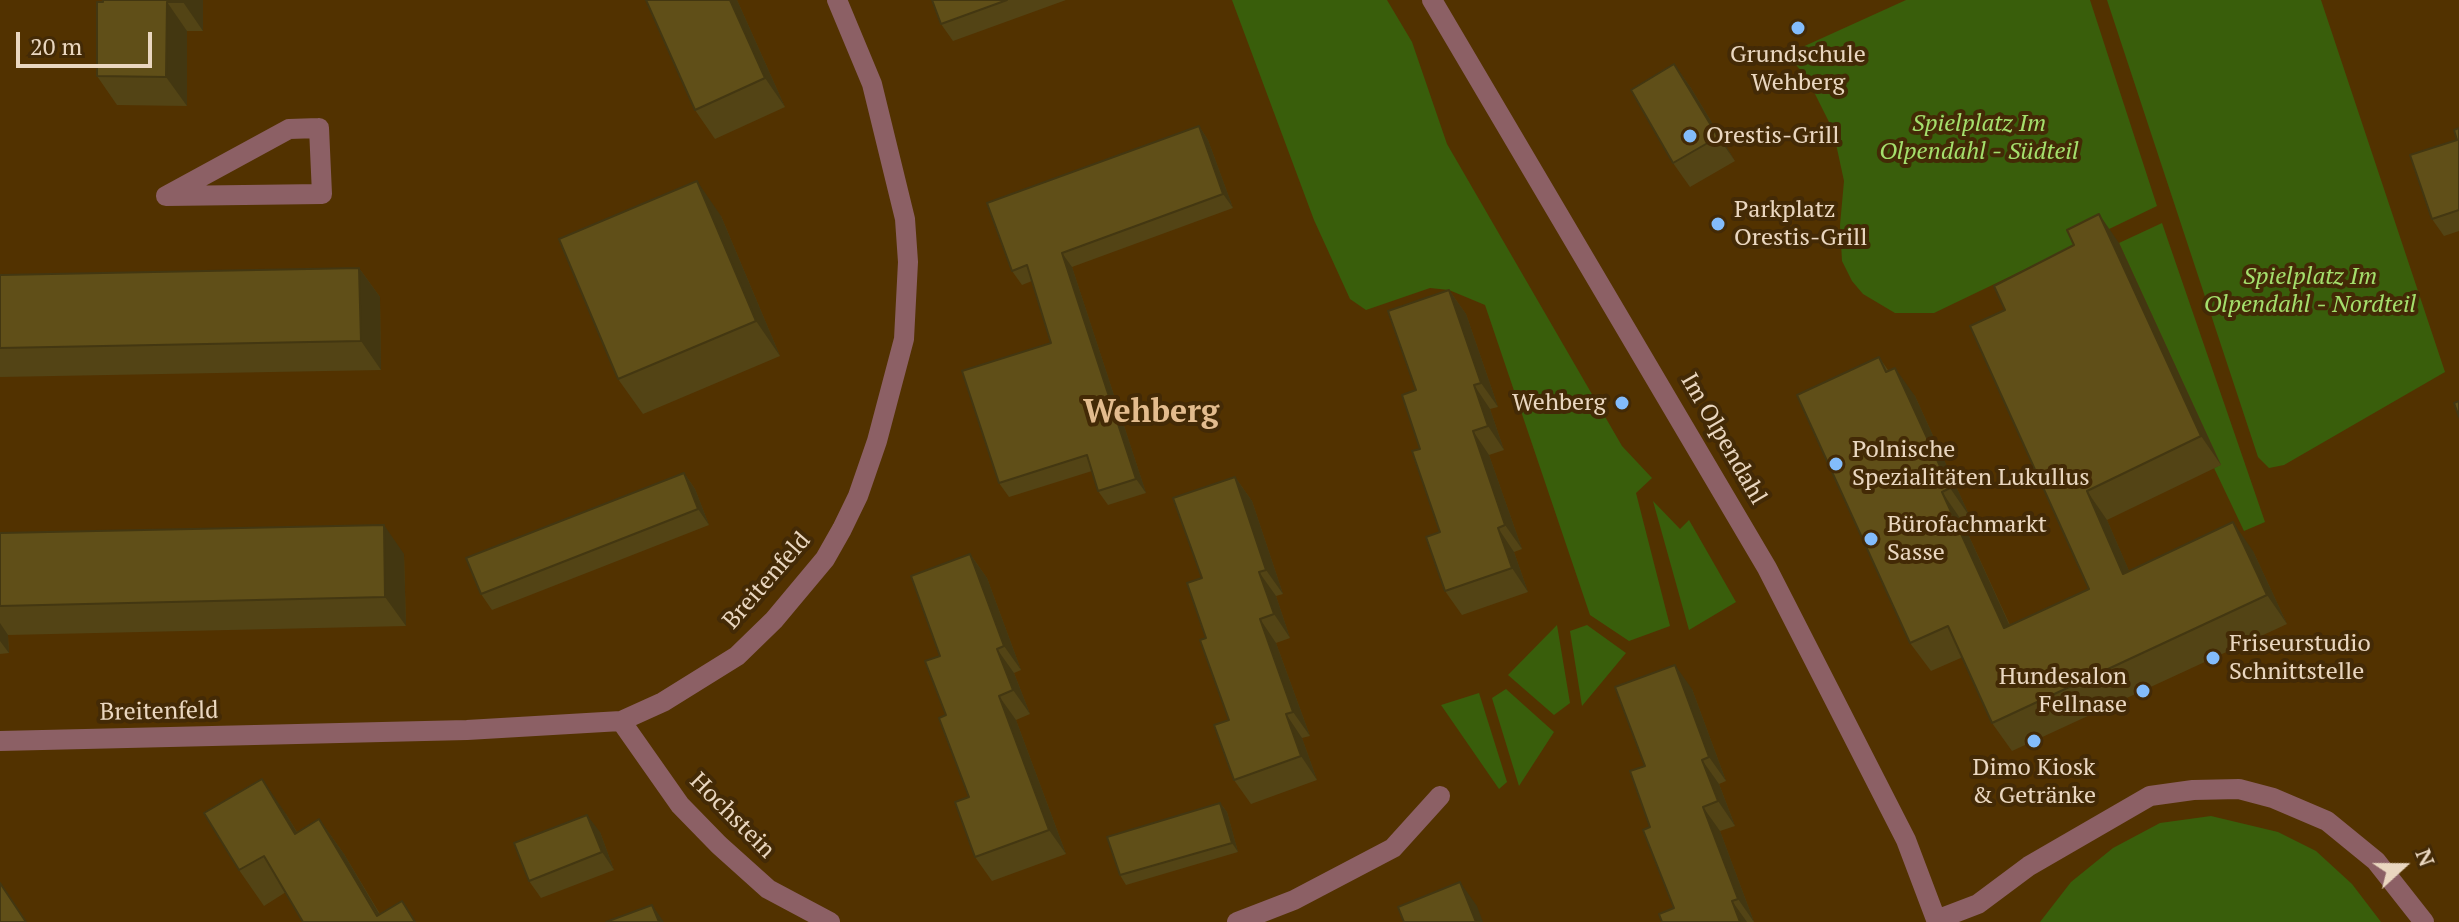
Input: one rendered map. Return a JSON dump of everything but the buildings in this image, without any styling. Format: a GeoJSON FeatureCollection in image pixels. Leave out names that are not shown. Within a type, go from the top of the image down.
{"type":"FeatureCollection","features":[{"type":"Feature","properties":{"kind":"street","name":"Breitenfeld"},"geometry":{"type":"LineString","coordinates":[[0,741],[467,730],[621,721],[703,678],[737,656],[774,620],[825,559],[842,529],[858,496],[892,395],[904,339],[908,262],[905,219],[872,84],[837,0]]}},
{"type":"Feature","properties":{"kind":"street","name":"Im Olpendahl"},"geometry":{"type":"LineString","coordinates":[[1432,0],[1767,568],[1906,840],[1937,921]]}},
{"type":"Feature","properties":{"kind":"street"},"geometry":{"type":"LineString","coordinates":[[319,128],[322,194],[166,196],[289,129],[319,128]]}},
{"type":"Feature","properties":{"kind":"street","name":"Hochstein"},"geometry":{"type":"LineString","coordinates":[[621,721],[680,805],[719,845],[768,889],[830,922]]}},
{"type":"Feature","properties":{"kind":"street"},"geometry":{"type":"LineString","coordinates":[[1937,921],[1978,904],[2029,866],[2150,796],[2193,790],[2239,789],[2273,798],[2327,821],[2376,861],[2424,922]]}},
{"type":"Feature","properties":{"kind":"street"},"geometry":{"type":"LineString","coordinates":[[1237,922],[1294,900],[1393,848],[1440,796]]}},
{"type":"Feature","properties":{"kind":"green space"},"geometry":{"type":"Polygon","coordinates":[[[1232,0],[1387,0],[1412,42],[1447,144],[1622,446],[1652,478],[1636,493],[1670,626],[1629,641],[1590,615],[1485,305],[1449,290],[1430,288],[1366,310],[1350,299],[1314,220],[1232,0]]]}},
{"type":"Feature","properties":{"kind":"green space","name":"Spielplatz Im Olpendahl - Südteil"},"geometry":{"type":"Polygon","coordinates":[[[1906,0],[2090,0],[2157,206],[1934,313],[1895,313],[1863,294],[1842,261],[1840,225],[1844,181],[1833,130],[1807,78],[1787,54],[1906,0]]]}},
{"type":"Feature","properties":{"kind":"green space","name":"Spielplatz Im Olpendahl - Nordteil"},"geometry":{"type":"Polygon","coordinates":[[[2107,0],[2321,0],[2445,372],[2284,465],[2269,468],[2258,457],[2107,0]]]}},
{"type":"Feature","properties":{"kind":"green space"},"geometry":{"type":"Polygon","coordinates":[[[2162,223],[2265,522],[2244,531],[2214,468],[2220,465],[2119,243],[2162,223]]]}},
{"type":"Feature","properties":{"kind":"green space"},"geometry":{"type":"Polygon","coordinates":[[[1653,501],[1680,529],[1689,520],[1736,602],[1689,630],[1653,501]]]}},
{"type":"Feature","properties":{"kind":"green space"},"geometry":{"type":"Polygon","coordinates":[[[1557,625],[1570,703],[1554,715],[1508,675],[1557,625]]]}},
{"type":"Feature","properties":{"kind":"green space"},"geometry":{"type":"Polygon","coordinates":[[[1587,625],[1626,653],[1582,706],[1570,631],[1587,625]]]}},
{"type":"Feature","properties":{"kind":"green space"},"geometry":{"type":"Polygon","coordinates":[[[1506,689],[1554,732],[1519,786],[1492,698],[1506,689]]]}},
{"type":"Feature","properties":{"kind":"green space"},"geometry":{"type":"Polygon","coordinates":[[[1479,693],[1507,782],[1499,789],[1441,705],[1479,693]]]}},
{"type":"Feature","properties":{"kind":"green space"},"geometry":{"type":"Polygon","coordinates":[[[2211,816],[2278,832],[2316,851],[2352,884],[2381,922],[2040,922],[2071,882],[2113,848],[2160,823],[2211,816]]]}},
{"type":"Feature","properties":{"kind":"place","name":"Grundschule Wehberg"},"geometry":{"type":"Point","coordinates":[1798,28]}},
{"type":"Feature","properties":{"kind":"place","name":"Orestis-Grill"},"geometry":{"type":"Point","coordinates":[1690,136]}},
{"type":"Feature","properties":{"kind":"place","name":"Parkplatz Orestis-Grill"},"geometry":{"type":"Point","coordinates":[1718,224]}},
{"type":"Feature","properties":{"kind":"place","name":"Wehberg"},"geometry":{"type":"Point","coordinates":[1622,403]}},
{"type":"Feature","properties":{"kind":"place","name":"Polnische Spezialitäten Lukullus"},"geometry":{"type":"Point","coordinates":[1836,464]}},
{"type":"Feature","properties":{"kind":"place","name":"Bürofachmarkt Sasse"},"geometry":{"type":"Point","coordinates":[1871,539]}},
{"type":"Feature","properties":{"kind":"place","name":"Friseurstudio Schnittstelle"},"geometry":{"type":"Point","coordinates":[2213,658]}},
{"type":"Feature","properties":{"kind":"place","name":"Hundesalon Fellnase"},"geometry":{"type":"Point","coordinates":[2143,691]}},
{"type":"Feature","properties":{"kind":"place","name":"Dimo Kiosk & Getränke"},"geometry":{"type":"Point","coordinates":[2034,741]}},
{"type":"Feature","properties":{"kind":"district","name":"Wehberg"},"geometry":{"type":"Point","coordinates":[1151,413]}}]}
